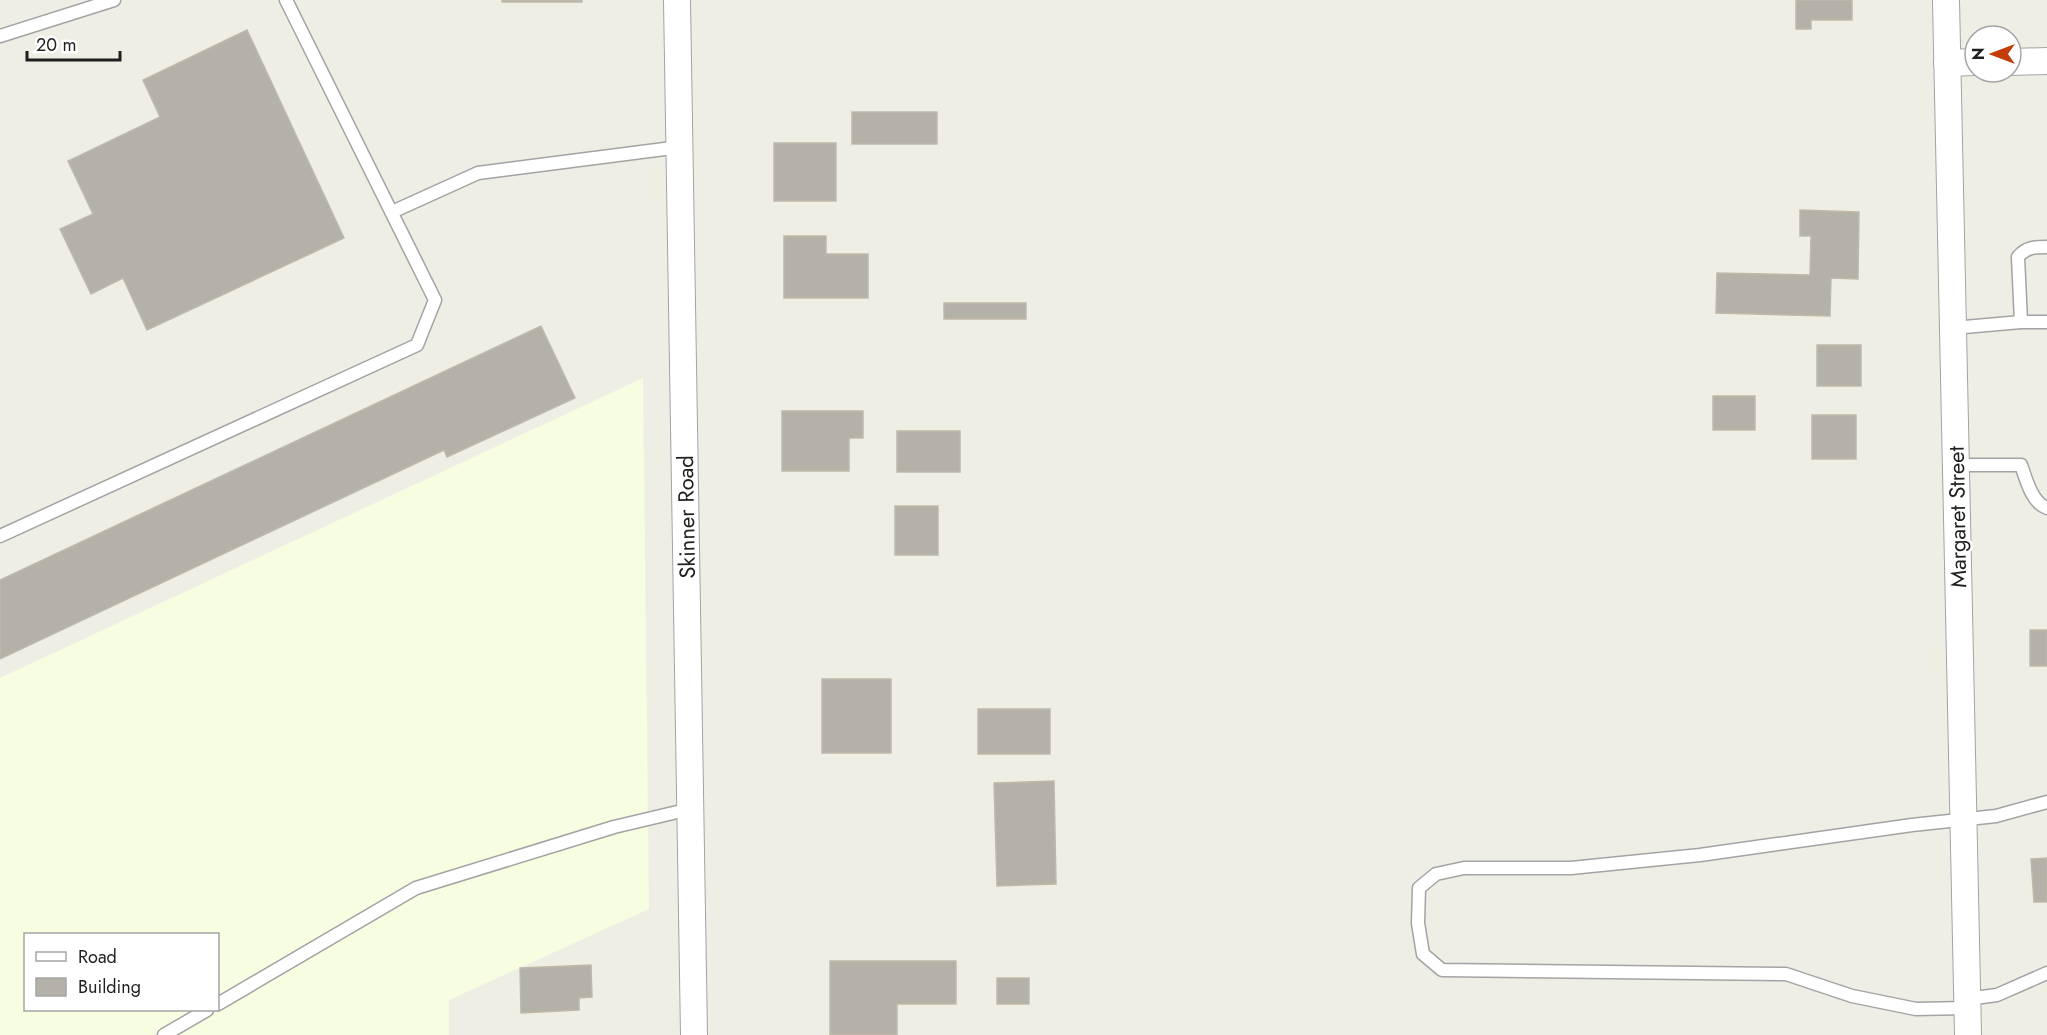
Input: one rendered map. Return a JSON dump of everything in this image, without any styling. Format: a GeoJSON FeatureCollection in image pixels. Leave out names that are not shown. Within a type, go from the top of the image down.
{"type":"FeatureCollection","features":[{"type":"Feature","properties":{"kind":"street","name":"Skinner Road"},"geometry":{"type":"LineString","coordinates":[[677,0],[694,1035]]}},
{"type":"Feature","properties":{"kind":"street","name":"Margaret Street"},"geometry":{"type":"LineString","coordinates":[[1946,0],[1968,1035]]}},
{"type":"Feature","properties":{"kind":"street"},"geometry":{"type":"LineString","coordinates":[[2023,62],[2047,61]]}},
{"type":"Feature","properties":{"kind":"street"},"geometry":{"type":"LineString","coordinates":[[1947,63],[1963,62]]}},
{"type":"Feature","properties":{"kind":"lane"},"geometry":{"type":"LineString","coordinates":[[0,36],[114,0]]}},
{"type":"Feature","properties":{"kind":"lane"},"geometry":{"type":"LineString","coordinates":[[0,536],[417,345],[435,300],[286,0]]}},
{"type":"Feature","properties":{"kind":"lane"},"geometry":{"type":"LineString","coordinates":[[392,212],[478,173],[680,147]]}},
{"type":"Feature","properties":{"kind":"lane"},"geometry":{"type":"LineString","coordinates":[[2021,322],[2018,257],[2031,247],[2047,247]]}},
{"type":"Feature","properties":{"kind":"lane"},"geometry":{"type":"LineString","coordinates":[[1953,328],[2047,322]]}},
{"type":"Feature","properties":{"kind":"lane"},"geometry":{"type":"LineString","coordinates":[[1956,465],[2021,465],[2028,485],[2041,506],[2047,508]]}},
{"type":"Feature","properties":{"kind":"lane"},"geometry":{"type":"LineString","coordinates":[[2047,802],[1996,816],[1963,818],[1700,855],[1571,868],[1464,868],[1436,874],[1419,888],[1418,923],[1423,954],[1442,970],[1786,974],[1852,996],[1916,1009],[1967,1004],[1997,995],[2047,973]]}},
{"type":"Feature","properties":{"kind":"lane"},"geometry":{"type":"LineString","coordinates":[[219,1003],[416,888],[614,827],[690,809]]}},
{"type":"Feature","properties":{"kind":"lane"},"geometry":{"type":"LineString","coordinates":[[164,1035],[205,1011]]}},
{"type":"Feature","properties":{"kind":"shaded area"},"geometry":{"type":"Polygon","coordinates":[[[643,378],[649,909],[449,1000],[449,1035],[0,1035],[0,678],[643,378]]]}},
{"type":"Feature","properties":{"kind":"building"},"geometry":{"type":"Polygon","coordinates":[[[502,0],[582,0],[582,2],[502,2],[502,0]]]}},
{"type":"Feature","properties":{"kind":"building"},"geometry":{"type":"Polygon","coordinates":[[[1796,0],[1852,0],[1852,20],[1811,20],[1811,29],[1796,29],[1796,0]]]}},
{"type":"Feature","properties":{"kind":"building"},"geometry":{"type":"Polygon","coordinates":[[[247,30],[344,238],[147,330],[123,278],[91,294],[60,229],[93,214],[68,161],[160,117],[143,80],[247,30]]]}},
{"type":"Feature","properties":{"kind":"building"},"geometry":{"type":"Polygon","coordinates":[[[852,112],[937,112],[937,144],[852,144],[852,112]]]}},
{"type":"Feature","properties":{"kind":"building"},"geometry":{"type":"Polygon","coordinates":[[[774,143],[836,143],[836,201],[774,201],[774,143]]]}},
{"type":"Feature","properties":{"kind":"building"},"geometry":{"type":"Polygon","coordinates":[[[1800,210],[1859,212],[1858,279],[1831,278],[1830,316],[1716,313],[1717,273],[1810,275],[1811,236],[1800,236],[1800,210]]]}},
{"type":"Feature","properties":{"kind":"building"},"geometry":{"type":"Polygon","coordinates":[[[784,236],[826,236],[826,254],[868,254],[868,298],[784,298],[784,236]]]}},
{"type":"Feature","properties":{"kind":"building"},"geometry":{"type":"Polygon","coordinates":[[[944,303],[1026,303],[1026,319],[944,319],[944,303]]]}},
{"type":"Feature","properties":{"kind":"building"},"geometry":{"type":"Polygon","coordinates":[[[541,326],[575,398],[447,457],[444,450],[0,659],[0,580],[541,326]]]}},
{"type":"Feature","properties":{"kind":"building"},"geometry":{"type":"Polygon","coordinates":[[[1817,345],[1861,345],[1861,386],[1817,386],[1817,345]]]}},
{"type":"Feature","properties":{"kind":"building"},"geometry":{"type":"Polygon","coordinates":[[[1713,396],[1755,396],[1755,430],[1713,430],[1713,396]]]}},
{"type":"Feature","properties":{"kind":"building"},"geometry":{"type":"Polygon","coordinates":[[[782,411],[863,411],[863,438],[849,438],[849,471],[782,471],[782,411]]]}},
{"type":"Feature","properties":{"kind":"building"},"geometry":{"type":"Polygon","coordinates":[[[1812,415],[1856,415],[1856,459],[1812,459],[1812,415]]]}},
{"type":"Feature","properties":{"kind":"building"},"geometry":{"type":"Polygon","coordinates":[[[897,431],[960,431],[960,472],[897,472],[897,431]]]}},
{"type":"Feature","properties":{"kind":"building"},"geometry":{"type":"Polygon","coordinates":[[[895,506],[938,506],[938,555],[895,555],[895,506]]]}},
{"type":"Feature","properties":{"kind":"building"},"geometry":{"type":"Polygon","coordinates":[[[2030,630],[2047,630],[2047,666],[2030,666],[2030,630]]]}},
{"type":"Feature","properties":{"kind":"building"},"geometry":{"type":"Polygon","coordinates":[[[822,679],[891,679],[891,753],[822,753],[822,679]]]}},
{"type":"Feature","properties":{"kind":"building"},"geometry":{"type":"Polygon","coordinates":[[[978,709],[1050,709],[1050,754],[978,754],[978,709]]]}},
{"type":"Feature","properties":{"kind":"building"},"geometry":{"type":"Polygon","coordinates":[[[1054,781],[1056,884],[997,886],[994,783],[1054,781]]]}},
{"type":"Feature","properties":{"kind":"building"},"geometry":{"type":"Polygon","coordinates":[[[2047,858],[2047,902],[2034,902],[2031,859],[2047,858]]]}},
{"type":"Feature","properties":{"kind":"building"},"geometry":{"type":"Polygon","coordinates":[[[830,961],[956,961],[956,1004],[897,1004],[897,1035],[830,1035],[830,961]]]}},
{"type":"Feature","properties":{"kind":"building"},"geometry":{"type":"Polygon","coordinates":[[[591,965],[592,997],[579,998],[579,1010],[521,1013],[520,968],[591,965]]]}},
{"type":"Feature","properties":{"kind":"building"},"geometry":{"type":"Polygon","coordinates":[[[997,978],[1029,978],[1029,1004],[997,1004],[997,978]]]}}]}
